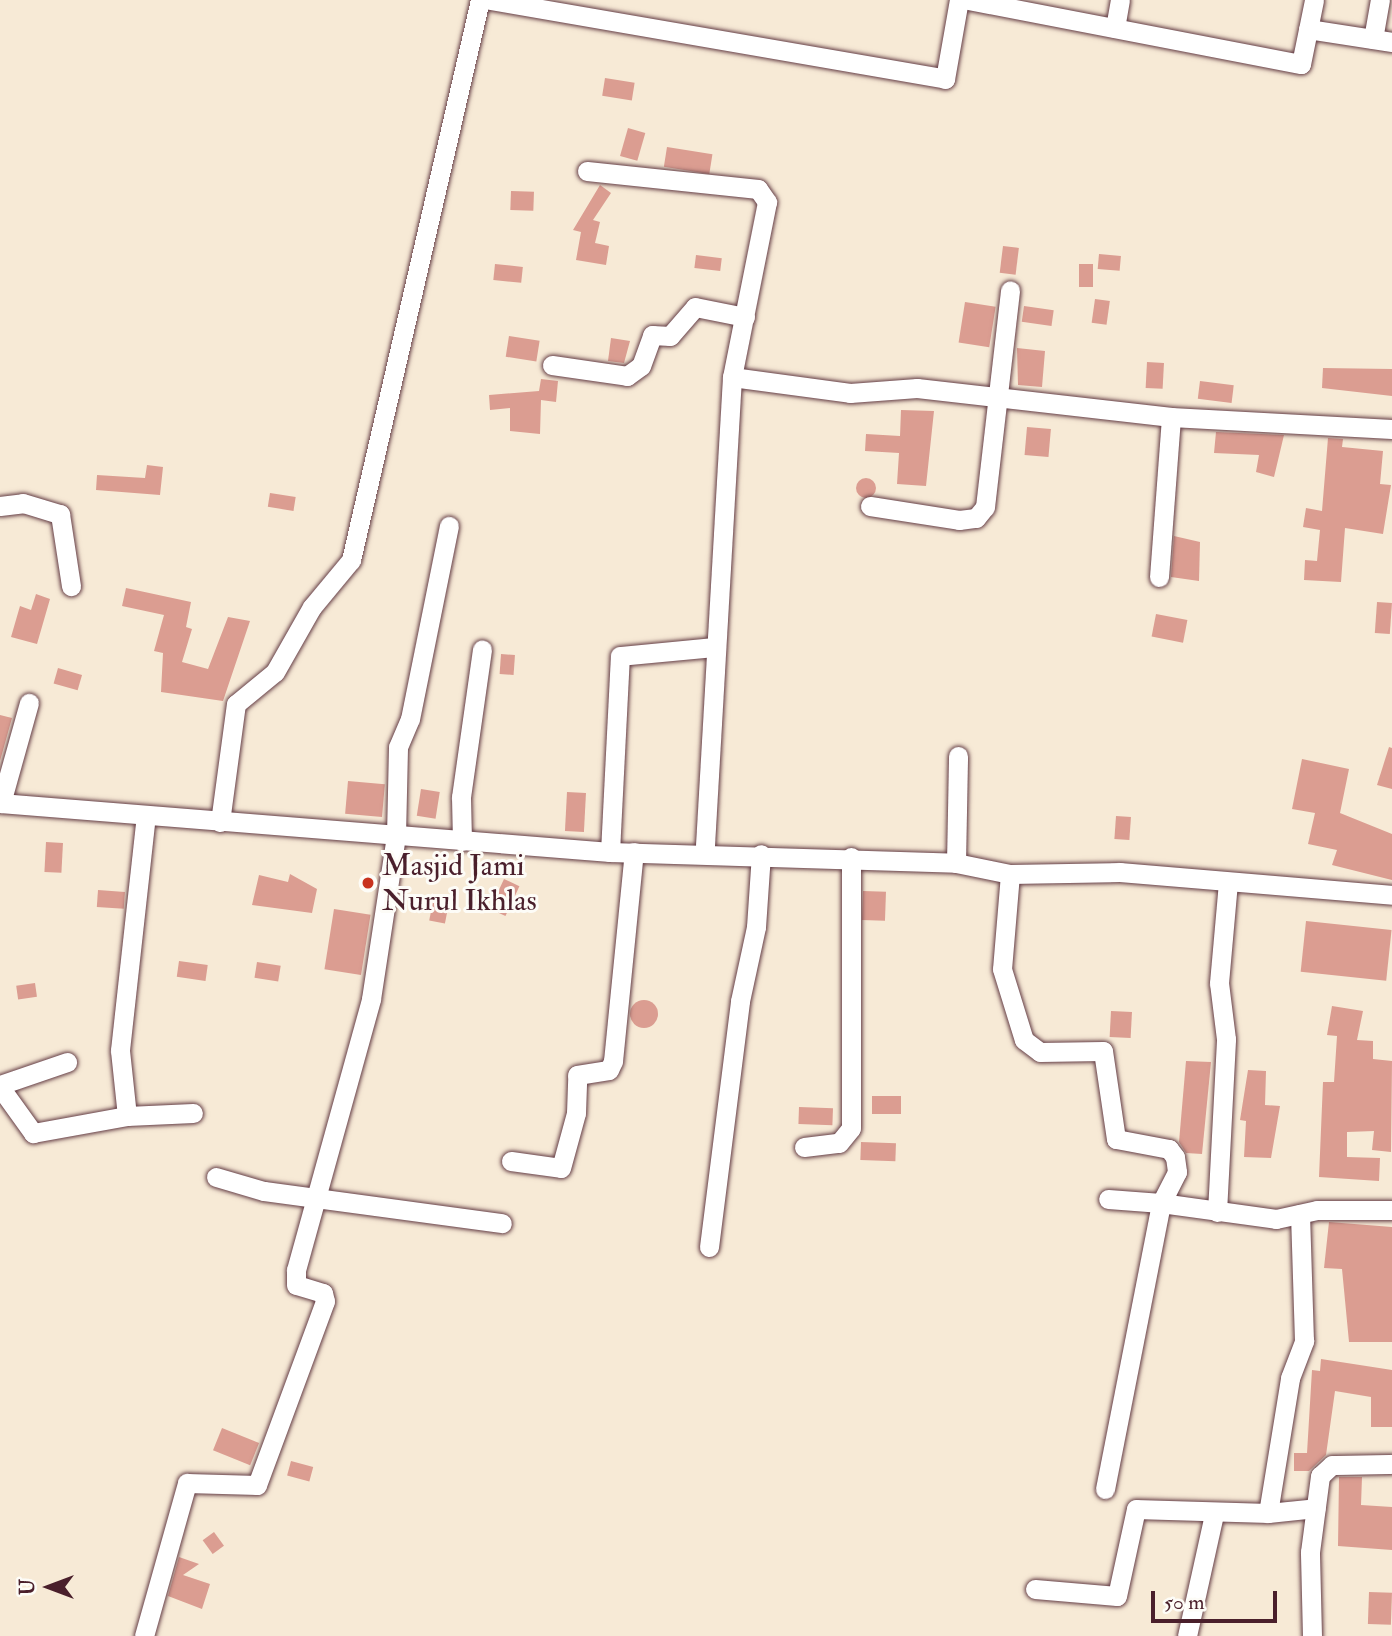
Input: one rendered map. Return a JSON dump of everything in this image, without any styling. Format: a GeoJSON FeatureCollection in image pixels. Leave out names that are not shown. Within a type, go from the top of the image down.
{"type":"FeatureCollection","features":[{"type":"Feature","properties":{"kind":"street"},"geometry":{"type":"LineString","coordinates":[[220,822],[236,704],[275,672],[312,607],[351,560],[480,0]]}},
{"type":"Feature","properties":{"kind":"street"},"geometry":{"type":"LineString","coordinates":[[490,0],[945,79],[959,0]]}},
{"type":"Feature","properties":{"kind":"street"},"geometry":{"type":"LineString","coordinates":[[968,0],[1301,64],[1314,0]]}},
{"type":"Feature","properties":{"kind":"street"},"geometry":{"type":"LineString","coordinates":[[1115,28],[1120,0]]}},
{"type":"Feature","properties":{"kind":"street"},"geometry":{"type":"LineString","coordinates":[[1308,29],[1382,40],[1380,0]]}},
{"type":"Feature","properties":{"kind":"street"},"geometry":{"type":"LineString","coordinates":[[587,171],[762,192],[766,209],[732,377],[713,647],[715,712],[705,851]]}},
{"type":"Feature","properties":{"kind":"street"},"geometry":{"type":"LineString","coordinates":[[870,506],[976,518],[988,496],[1010,290]]}},
{"type":"Feature","properties":{"kind":"street"},"geometry":{"type":"LineString","coordinates":[[552,365],[627,376],[641,366],[652,335],[670,337],[695,307],[745,317]]}},
{"type":"Feature","properties":{"kind":"street"},"geometry":{"type":"LineString","coordinates":[[732,377],[850,393],[917,388],[1171,417],[1392,429]]}},
{"type":"Feature","properties":{"kind":"street"},"geometry":{"type":"LineString","coordinates":[[1159,577],[1171,417]]}},
{"type":"Feature","properties":{"kind":"street"},"geometry":{"type":"LineString","coordinates":[[0,506],[23,503],[60,513],[71,586]]}},
{"type":"Feature","properties":{"kind":"street"},"geometry":{"type":"LineString","coordinates":[[144,1636],[187,1483],[196,1478],[249,1488],[259,1482],[325,1301],[323,1293],[301,1289],[295,1279],[319,1199],[371,999],[396,836],[398,747],[410,719],[449,526]]}},
{"type":"Feature","properties":{"kind":"street"},"geometry":{"type":"LineString","coordinates":[[610,852],[620,656],[713,647]]}},
{"type":"Feature","properties":{"kind":"street"},"geometry":{"type":"LineString","coordinates":[[462,841],[461,797],[482,649]]}},
{"type":"Feature","properties":{"kind":"street"},"geometry":{"type":"LineString","coordinates":[[29,703],[0,803],[610,852],[705,851],[851,857],[956,863],[1010,874],[1120,872],[1392,895]]}},
{"type":"Feature","properties":{"kind":"street"},"geometry":{"type":"LineString","coordinates":[[956,863],[958,756]]}},
{"type":"Feature","properties":{"kind":"street"},"geometry":{"type":"LineString","coordinates":[[127,1116],[120,1050],[146,816]]}},
{"type":"Feature","properties":{"kind":"street"},"geometry":{"type":"LineString","coordinates":[[511,1161],[561,1168],[576,1113],[577,1075],[610,1070],[634,852]]}},
{"type":"Feature","properties":{"kind":"street"},"geometry":{"type":"LineString","coordinates":[[709,1247],[740,1001],[757,927],[761,854]]}},
{"type":"Feature","properties":{"kind":"street"},"geometry":{"type":"LineString","coordinates":[[804,1147],[839,1143],[851,1128],[851,857]]}},
{"type":"Feature","properties":{"kind":"street"},"geometry":{"type":"LineString","coordinates":[[1010,874],[1002,969],[1014,1020],[1024,1040],[1040,1052],[1105,1053],[1115,1139],[1170,1149],[1175,1157],[1177,1172],[1161,1203],[1105,1489]]}},
{"type":"Feature","properties":{"kind":"street"},"geometry":{"type":"LineString","coordinates":[[1217,1212],[1226,1039],[1219,983],[1228,882]]}},
{"type":"Feature","properties":{"kind":"street"},"geometry":{"type":"LineString","coordinates":[[67,1062],[0,1086],[33,1133],[127,1116],[193,1114]]}},
{"type":"Feature","properties":{"kind":"street"},"geometry":{"type":"LineString","coordinates":[[216,1177],[319,1199],[502,1223]]}},
{"type":"Feature","properties":{"kind":"street"},"geometry":{"type":"LineString","coordinates":[[1108,1199],[1161,1203],[1276,1219],[1300,1214],[1392,1210]]}},
{"type":"Feature","properties":{"kind":"street"},"geometry":{"type":"LineString","coordinates":[[1268,1513],[1290,1378],[1304,1340],[1300,1214]]}},
{"type":"Feature","properties":{"kind":"street"},"geometry":{"type":"LineString","coordinates":[[1312,1636],[1316,1508],[1320,1476],[1332,1465],[1392,1464]]}},
{"type":"Feature","properties":{"kind":"street"},"geometry":{"type":"LineString","coordinates":[[1035,1589],[1118,1596],[1132,1511],[1214,1514],[1268,1513],[1316,1508]]}},
{"type":"Feature","properties":{"kind":"street"},"geometry":{"type":"LineString","coordinates":[[1188,1636],[1214,1514]]}},
{"type":"Feature","properties":{"kind":"building"},"geometry":{"type":"Polygon","coordinates":[[[605,78],[635,83],[632,100],[602,96],[605,78]]]}},
{"type":"Feature","properties":{"kind":"building"},"geometry":{"type":"Polygon","coordinates":[[[628,128],[645,133],[637,161],[620,156],[628,128]]]}},
{"type":"Feature","properties":{"kind":"building"},"geometry":{"type":"Polygon","coordinates":[[[667,147],[712,154],[709,174],[664,167],[667,147]]]}},
{"type":"Feature","properties":{"kind":"building"},"geometry":{"type":"Polygon","coordinates":[[[600,185],[611,193],[593,220],[600,222],[595,243],[609,246],[606,265],[576,260],[581,232],[573,230],[600,185]]]}},
{"type":"Feature","properties":{"kind":"building"},"geometry":{"type":"Polygon","coordinates":[[[511,191],[534,192],[533,211],[510,210],[511,191]]]}},
{"type":"Feature","properties":{"kind":"building"},"geometry":{"type":"Polygon","coordinates":[[[1003,246],[1019,248],[1016,275],[1000,273],[1003,246]]]}},
{"type":"Feature","properties":{"kind":"building"},"geometry":{"type":"Polygon","coordinates":[[[1099,254],[1121,256],[1120,271],[1098,269],[1099,254]]]}},
{"type":"Feature","properties":{"kind":"building"},"geometry":{"type":"Polygon","coordinates":[[[696,255],[722,258],[720,271],[694,268],[696,255]]]}},
{"type":"Feature","properties":{"kind":"building"},"geometry":{"type":"Polygon","coordinates":[[[495,264],[523,267],[521,283],[493,280],[495,264]]]}},
{"type":"Feature","properties":{"kind":"building"},"geometry":{"type":"Polygon","coordinates":[[[1079,264],[1093,264],[1093,287],[1079,287],[1079,264]]]}},
{"type":"Feature","properties":{"kind":"building"},"geometry":{"type":"Polygon","coordinates":[[[1095,299],[1110,301],[1107,325],[1092,323],[1095,299]]]}},
{"type":"Feature","properties":{"kind":"building"},"geometry":{"type":"Polygon","coordinates":[[[965,302],[996,307],[989,347],[959,342],[965,302]]]}},
{"type":"Feature","properties":{"kind":"building"},"geometry":{"type":"Polygon","coordinates":[[[1024,306],[1054,310],[1051,326],[1022,322],[1024,306]]]}},
{"type":"Feature","properties":{"kind":"building"},"geometry":{"type":"Polygon","coordinates":[[[509,336],[540,341],[536,362],[506,357],[509,336]]]}},
{"type":"Feature","properties":{"kind":"building"},"geometry":{"type":"Polygon","coordinates":[[[611,338],[630,341],[624,363],[608,361],[611,338]]]}},
{"type":"Feature","properties":{"kind":"building"},"geometry":{"type":"Polygon","coordinates":[[[1017,348],[1045,351],[1042,387],[1018,385],[1017,348]]]}},
{"type":"Feature","properties":{"kind":"building"},"geometry":{"type":"Polygon","coordinates":[[[1147,362],[1164,363],[1163,389],[1146,388],[1147,362]]]}},
{"type":"Feature","properties":{"kind":"building"},"geometry":{"type":"Polygon","coordinates":[[[1323,368],[1392,369],[1392,396],[1322,388],[1323,368]]]}},
{"type":"Feature","properties":{"kind":"building"},"geometry":{"type":"Polygon","coordinates":[[[541,379],[558,381],[556,402],[541,400],[540,434],[510,431],[510,408],[490,410],[489,395],[539,391],[541,379]]]}},
{"type":"Feature","properties":{"kind":"building"},"geometry":{"type":"Polygon","coordinates":[[[1200,381],[1234,385],[1232,403],[1198,399],[1200,381]]]}},
{"type":"Feature","properties":{"kind":"building"},"geometry":{"type":"Polygon","coordinates":[[[901,410],[934,411],[926,486],[897,484],[899,453],[865,451],[866,434],[900,436],[901,410]]]}},
{"type":"Feature","properties":{"kind":"building"},"geometry":{"type":"Polygon","coordinates":[[[1027,427],[1051,429],[1048,457],[1025,455],[1027,427]]]}},
{"type":"Feature","properties":{"kind":"building"},"geometry":{"type":"Polygon","coordinates":[[[1216,432],[1284,435],[1274,477],[1256,472],[1259,455],[1214,453],[1216,432]]]}},
{"type":"Feature","properties":{"kind":"building"},"geometry":{"type":"Polygon","coordinates":[[[1328,438],[1343,439],[1342,447],[1383,451],[1380,484],[1391,485],[1383,534],[1345,528],[1341,582],[1304,580],[1305,560],[1317,561],[1320,530],[1303,527],[1306,508],[1322,511],[1328,438]]]}},
{"type":"Feature","properties":{"kind":"building"},"geometry":{"type":"Polygon","coordinates":[[[147,465],[163,467],[160,495],[96,490],[97,475],[145,478],[147,465]]]}},
{"type":"Feature","properties":{"kind":"building"},"geometry":{"type":"Polygon","coordinates":[[[866,478],[873,481],[876,488],[873,495],[866,498],[859,495],[856,488],[859,481],[866,478]]]}},
{"type":"Feature","properties":{"kind":"building"},"geometry":{"type":"Polygon","coordinates":[[[270,493],[296,497],[293,511],[268,507],[270,493]]]}},
{"type":"Feature","properties":{"kind":"building"},"geometry":{"type":"Polygon","coordinates":[[[1174,536],[1200,542],[1199,581],[1171,577],[1174,536]]]}},
{"type":"Feature","properties":{"kind":"building"},"geometry":{"type":"Polygon","coordinates":[[[126,588],[191,602],[186,627],[192,629],[182,662],[208,669],[228,617],[250,621],[223,701],[161,692],[163,653],[154,651],[164,615],[122,606],[126,588]]]}},
{"type":"Feature","properties":{"kind":"building"},"geometry":{"type":"Polygon","coordinates":[[[36,594],[50,599],[37,644],[11,637],[20,606],[31,610],[36,594]]]}},
{"type":"Feature","properties":{"kind":"building"},"geometry":{"type":"Polygon","coordinates":[[[1377,602],[1392,603],[1390,634],[1375,633],[1377,602]]]}},
{"type":"Feature","properties":{"kind":"building"},"geometry":{"type":"Polygon","coordinates":[[[1156,614],[1187,620],[1183,643],[1152,637],[1156,614]]]}},
{"type":"Feature","properties":{"kind":"building"},"geometry":{"type":"Polygon","coordinates":[[[501,654],[515,655],[514,675],[500,674],[501,654]]]}},
{"type":"Feature","properties":{"kind":"building"},"geometry":{"type":"Polygon","coordinates":[[[58,668],[82,675],[78,690],[54,683],[58,668]]]}},
{"type":"Feature","properties":{"kind":"building"},"geometry":{"type":"Polygon","coordinates":[[[0,715],[12,718],[0,761],[0,715]]]}},
{"type":"Feature","properties":{"kind":"building"},"geometry":{"type":"Polygon","coordinates":[[[1389,747],[1392,748],[1392,789],[1377,785],[1389,747]]]}},
{"type":"Feature","properties":{"kind":"building"},"geometry":{"type":"Polygon","coordinates":[[[1302,759],[1349,769],[1340,813],[1392,834],[1392,880],[1332,865],[1337,850],[1308,844],[1315,813],[1292,809],[1302,759]]]}},
{"type":"Feature","properties":{"kind":"building"},"geometry":{"type":"Polygon","coordinates":[[[348,781],[385,784],[382,817],[345,814],[348,781]]]}},
{"type":"Feature","properties":{"kind":"building"},"geometry":{"type":"Polygon","coordinates":[[[421,789],[440,792],[436,819],[417,816],[421,789]]]}},
{"type":"Feature","properties":{"kind":"building"},"geometry":{"type":"Polygon","coordinates":[[[567,792],[586,793],[584,832],[565,831],[567,792]]]}},
{"type":"Feature","properties":{"kind":"building"},"geometry":{"type":"Polygon","coordinates":[[[1116,816],[1131,817],[1129,840],[1114,839],[1116,816]]]}},
{"type":"Feature","properties":{"kind":"building"},"geometry":{"type":"Polygon","coordinates":[[[46,842],[63,843],[61,873],[44,872],[46,842]]]}},
{"type":"Feature","properties":{"kind":"building"},"geometry":{"type":"Polygon","coordinates":[[[290,874],[317,889],[312,913],[252,905],[259,875],[288,882],[290,874]]]}},
{"type":"Feature","properties":{"kind":"building"},"geometry":{"type":"Polygon","coordinates":[[[504,879],[519,886],[505,916],[490,909],[504,879]]]}},
{"type":"Feature","properties":{"kind":"building"},"geometry":{"type":"Polygon","coordinates":[[[98,890],[125,892],[124,909],[97,907],[98,890]]]}},
{"type":"Feature","properties":{"kind":"building"},"geometry":{"type":"Polygon","coordinates":[[[863,891],[886,892],[885,921],[862,920],[863,891]]]}},
{"type":"Feature","properties":{"kind":"building"},"geometry":{"type":"Polygon","coordinates":[[[434,896],[450,899],[445,924],[429,921],[434,896]]]}},
{"type":"Feature","properties":{"kind":"building"},"geometry":{"type":"Polygon","coordinates":[[[334,909],[371,915],[361,975],[324,969],[334,909]]]}},
{"type":"Feature","properties":{"kind":"building"},"geometry":{"type":"Polygon","coordinates":[[[1306,921],[1392,930],[1386,981],[1301,972],[1306,921]]]}},
{"type":"Feature","properties":{"kind":"building"},"geometry":{"type":"Polygon","coordinates":[[[179,961],[208,965],[205,981],[177,977],[179,961]]]}},
{"type":"Feature","properties":{"kind":"building"},"geometry":{"type":"Polygon","coordinates":[[[257,962],[281,966],[278,982],[254,978],[257,962]]]}},
{"type":"Feature","properties":{"kind":"building"},"geometry":{"type":"Polygon","coordinates":[[[35,983],[37,997],[18,1000],[16,986],[35,983]]]}},
{"type":"Feature","properties":{"kind":"building"},"geometry":{"type":"Polygon","coordinates":[[[644,1000],[654,1004],[658,1014],[654,1024],[644,1028],[634,1024],[630,1014],[634,1004],[644,1000]]]}},
{"type":"Feature","properties":{"kind":"building"},"geometry":{"type":"Polygon","coordinates":[[[1332,1006],[1363,1011],[1357,1040],[1373,1041],[1373,1059],[1392,1061],[1391,1152],[1372,1150],[1374,1131],[1347,1132],[1347,1157],[1380,1158],[1379,1181],[1319,1177],[1323,1082],[1334,1082],[1337,1036],[1327,1035],[1332,1006]]]}},
{"type":"Feature","properties":{"kind":"building"},"geometry":{"type":"Polygon","coordinates":[[[1111,1011],[1132,1012],[1131,1038],[1110,1037],[1111,1011]]]}},
{"type":"Feature","properties":{"kind":"building"},"geometry":{"type":"Polygon","coordinates":[[[1186,1061],[1211,1062],[1202,1154],[1186,1153],[1179,1142],[1186,1061]]]}},
{"type":"Feature","properties":{"kind":"building"},"geometry":{"type":"Polygon","coordinates":[[[1248,1070],[1266,1071],[1265,1105],[1280,1106],[1271,1158],[1244,1157],[1246,1121],[1240,1120],[1248,1070]]]}},
{"type":"Feature","properties":{"kind":"building"},"geometry":{"type":"Polygon","coordinates":[[[872,1096],[901,1096],[901,1114],[872,1114],[872,1096]]]}},
{"type":"Feature","properties":{"kind":"building"},"geometry":{"type":"Polygon","coordinates":[[[799,1107],[833,1108],[832,1125],[798,1124],[799,1107]]]}},
{"type":"Feature","properties":{"kind":"building"},"geometry":{"type":"Polygon","coordinates":[[[861,1142],[896,1143],[895,1161],[860,1160],[861,1142]]]}},
{"type":"Feature","properties":{"kind":"building"},"geometry":{"type":"Polygon","coordinates":[[[1329,1222],[1392,1227],[1392,1342],[1349,1342],[1342,1269],[1324,1268],[1329,1222]]]}},
{"type":"Feature","properties":{"kind":"building"},"geometry":{"type":"Polygon","coordinates":[[[1321,1359],[1392,1370],[1392,1427],[1371,1427],[1371,1397],[1335,1391],[1326,1455],[1309,1471],[1294,1471],[1294,1453],[1307,1453],[1312,1370],[1320,1371],[1321,1359]]]}},
{"type":"Feature","properties":{"kind":"building"},"geometry":{"type":"Polygon","coordinates":[[[222,1428],[259,1443],[250,1465],[213,1450],[222,1428]]]}},
{"type":"Feature","properties":{"kind":"building"},"geometry":{"type":"Polygon","coordinates":[[[291,1461],[313,1467],[309,1481],[287,1475],[291,1461]]]}},
{"type":"Feature","properties":{"kind":"building"},"geometry":{"type":"Polygon","coordinates":[[[1339,1477],[1362,1477],[1361,1505],[1392,1507],[1392,1550],[1338,1546],[1339,1477]]]}},
{"type":"Feature","properties":{"kind":"building"},"geometry":{"type":"Polygon","coordinates":[[[214,1532],[224,1546],[213,1554],[203,1540],[214,1532]]]}},
{"type":"Feature","properties":{"kind":"building"},"geometry":{"type":"Polygon","coordinates":[[[179,1557],[199,1564],[183,1575],[210,1584],[202,1609],[168,1596],[179,1557]]]}},
{"type":"Feature","properties":{"kind":"building"},"geometry":{"type":"Polygon","coordinates":[[[1369,1592],[1392,1593],[1391,1625],[1368,1624],[1369,1592]]]}},
{"type":"Feature","properties":{"kind":"place","name":"Masjid Jami Nurul Ikhlas"},"geometry":{"type":"Point","coordinates":[368,883]}}]}
